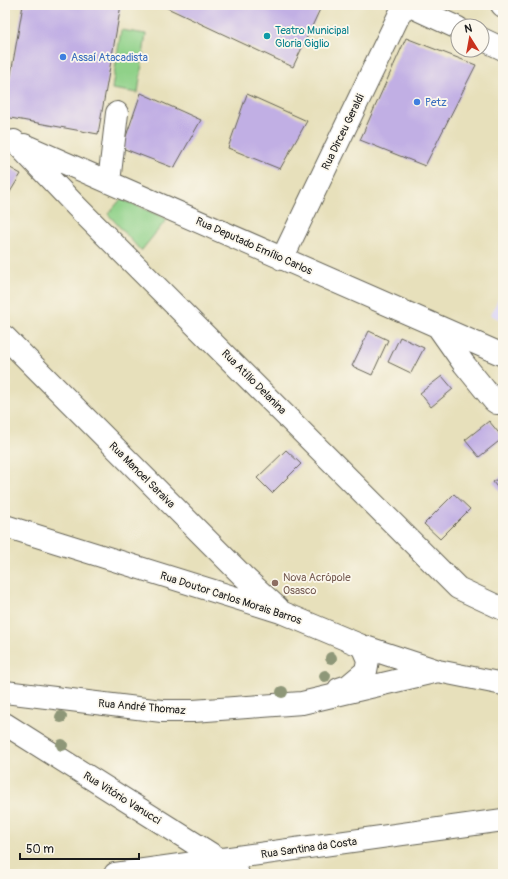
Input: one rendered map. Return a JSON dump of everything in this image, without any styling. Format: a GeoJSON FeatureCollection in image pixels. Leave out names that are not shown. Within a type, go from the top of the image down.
{"type":"FeatureCollection","features":[{"type":"Feature","properties":{"kind":"street","name":"Rua Dirceu Geraldi"},"geometry":{"type":"LineString","coordinates":[[282,259],[404,5]]}},
{"type":"Feature","properties":{"kind":"street"},"geometry":{"type":"LineString","coordinates":[[408,5],[441,12],[450,20]]}},
{"type":"Feature","properties":{"kind":"street"},"geometry":{"type":"LineString","coordinates":[[490,42],[503,48]]}},
{"type":"Feature","properties":{"kind":"street"},"geometry":{"type":"LineString","coordinates":[[76,206],[81,192],[101,179],[117,113]]}},
{"type":"Feature","properties":{"kind":"street","name":"Rua Deputado Emílio Carlos"},"geometry":{"type":"LineString","coordinates":[[9,138],[503,355]]}},
{"type":"Feature","properties":{"kind":"street","name":"Rua Atílio Delanina"},"geometry":{"type":"LineString","coordinates":[[9,138],[458,588],[503,609]]}},
{"type":"Feature","properties":{"kind":"street"},"geometry":{"type":"LineString","coordinates":[[438,326],[464,364],[494,401],[501,403]]}},
{"type":"Feature","properties":{"kind":"street","name":"Rua Manoel Saraiva"},"geometry":{"type":"LineString","coordinates":[[5,337],[243,576],[281,612]]}},
{"type":"Feature","properties":{"kind":"street","name":"Rua Doutor Carlos Morais Barros"},"geometry":{"type":"LineString","coordinates":[[5,526],[281,612],[362,646],[438,671],[503,684]]}},
{"type":"Feature","properties":{"kind":"street","name":"Rua André Thomaz"},"geometry":{"type":"LineString","coordinates":[[302,703],[348,686],[366,671],[368,660],[362,646]]}},
{"type":"Feature","properties":{"kind":"street","name":"Rua André Thomaz"},"geometry":{"type":"LineString","coordinates":[[5,692],[162,711],[193,711],[302,703],[438,671]]}},
{"type":"Feature","properties":{"kind":"street","name":"Rua Vitório Vanucci"},"geometry":{"type":"LineString","coordinates":[[5,724],[219,859],[238,874]]}},
{"type":"Feature","properties":{"kind":"street","name":"Rua Santina da Costa"},"geometry":{"type":"LineString","coordinates":[[115,874],[503,820]]}},
{"type":"Feature","properties":{"kind":"shaded area"},"geometry":{"type":"Polygon","coordinates":[[[503,290],[503,321],[490,315],[503,290]]]}},
{"type":"Feature","properties":{"kind":"green space"},"geometry":{"type":"Polygon","coordinates":[[[121,30],[146,34],[138,93],[112,89],[121,30]]]}},
{"type":"Feature","properties":{"kind":"green space"},"geometry":{"type":"Polygon","coordinates":[[[121,199],[167,219],[141,251],[108,214],[121,199]]]}},
{"type":"Feature","properties":{"kind":"building","name":"Assaí Atacadista"},"geometry":{"type":"Polygon","coordinates":[[[23,5],[121,5],[98,134],[5,117],[5,108],[23,5]]]}},
{"type":"Feature","properties":{"kind":"building","name":"Teatro Municipal Gloria Giglio"},"geometry":{"type":"Polygon","coordinates":[[[161,5],[322,5],[293,67],[161,5]]]}},
{"type":"Feature","properties":{"kind":"building","name":"Petz"},"geometry":{"type":"Polygon","coordinates":[[[406,38],[450,55],[450,58],[458,58],[476,65],[425,166],[360,140],[406,38]]]}},
{"type":"Feature","properties":{"kind":"building"},"geometry":{"type":"Polygon","coordinates":[[[141,93],[201,120],[174,168],[122,148],[141,93]]]}},
{"type":"Feature","properties":{"kind":"building"},"geometry":{"type":"Polygon","coordinates":[[[247,94],[307,121],[280,169],[228,148],[247,94]]]}},
{"type":"Feature","properties":{"kind":"building"},"geometry":{"type":"Polygon","coordinates":[[[5,165],[21,174],[7,197],[5,196],[5,165]]]}},
{"type":"Feature","properties":{"kind":"building"},"geometry":{"type":"Polygon","coordinates":[[[369,331],[388,340],[372,375],[352,366],[369,331]]]}},
{"type":"Feature","properties":{"kind":"building"},"geometry":{"type":"Polygon","coordinates":[[[400,337],[424,348],[411,373],[388,362],[400,337]]]}},
{"type":"Feature","properties":{"kind":"building"},"geometry":{"type":"Polygon","coordinates":[[[442,376],[453,389],[431,407],[420,393],[442,376]]]}},
{"type":"Feature","properties":{"kind":"building"},"geometry":{"type":"Polygon","coordinates":[[[489,421],[503,438],[479,457],[465,440],[489,421]]]}},
{"type":"Feature","properties":{"kind":"building"},"geometry":{"type":"Polygon","coordinates":[[[286,450],[301,464],[272,493],[257,478],[286,450]]]}},
{"type":"Feature","properties":{"kind":"building"},"geometry":{"type":"Polygon","coordinates":[[[503,475],[503,495],[493,482],[503,475]]]}},
{"type":"Feature","properties":{"kind":"building"},"geometry":{"type":"Polygon","coordinates":[[[454,494],[470,509],[440,539],[424,524],[454,494]]]}},
{"type":"Feature","properties":{"kind":"place","name":"Teatro Municipal Gloria Giglio"},"geometry":{"type":"Point","coordinates":[267,36]}},
{"type":"Feature","properties":{"kind":"place","name":"Assaí Atacadista"},"geometry":{"type":"Point","coordinates":[63,57]}},
{"type":"Feature","properties":{"kind":"place","name":"Petz"},"geometry":{"type":"Point","coordinates":[417,102]}},
{"type":"Feature","properties":{"kind":"place","name":"Nova Acrópole Osasco"},"geometry":{"type":"Point","coordinates":[275,583]}}]}
